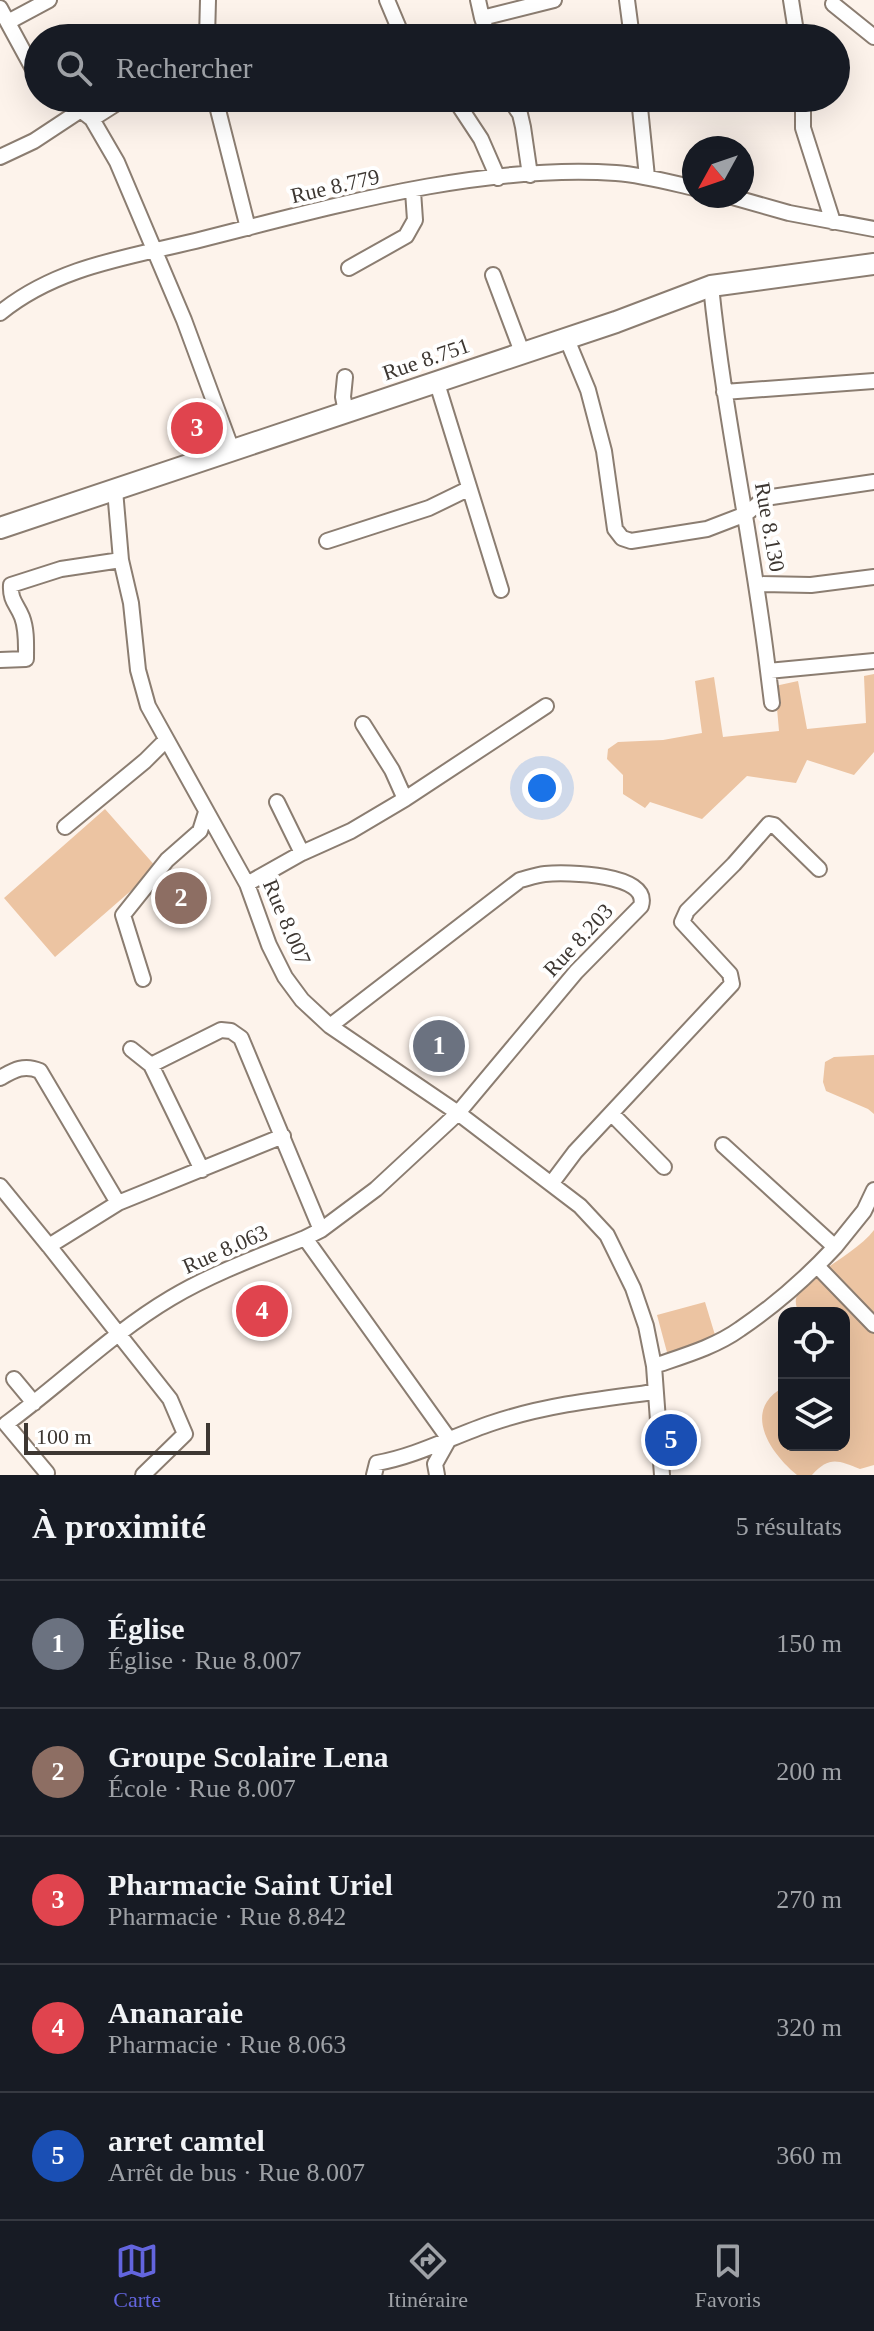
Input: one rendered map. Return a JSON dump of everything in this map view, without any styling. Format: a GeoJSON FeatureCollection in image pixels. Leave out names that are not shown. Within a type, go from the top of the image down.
{"type":"FeatureCollection","features":[{"type":"Feature","properties":{"kind":"main road","name":"Rue 8.751"},"geometry":{"type":"LineString","coordinates":[[0,528],[711,286],[874,264]]}},
{"type":"Feature","properties":{"kind":"street"},"geometry":{"type":"LineString","coordinates":[[7,31],[49,0]]}},
{"type":"Feature","properties":{"kind":"street"},"geometry":{"type":"LineString","coordinates":[[207,24],[208,0]]}},
{"type":"Feature","properties":{"kind":"street"},"geometry":{"type":"LineString","coordinates":[[387,0],[397,24]]}},
{"type":"Feature","properties":{"kind":"street"},"geometry":{"type":"LineString","coordinates":[[478,0],[484,24]]}},
{"type":"Feature","properties":{"kind":"street"},"geometry":{"type":"LineString","coordinates":[[482,18],[554,0]]}},
{"type":"Feature","properties":{"kind":"street"},"geometry":{"type":"LineString","coordinates":[[627,0],[630,24]]}},
{"type":"Feature","properties":{"kind":"street"},"geometry":{"type":"LineString","coordinates":[[791,0],[795,24]]}},
{"type":"Feature","properties":{"kind":"street"},"geometry":{"type":"LineString","coordinates":[[833,4],[874,34]]}},
{"type":"Feature","properties":{"kind":"street"},"geometry":{"type":"LineString","coordinates":[[0,8],[7,31],[24,55]]}},
{"type":"Feature","properties":{"kind":"street"},"geometry":{"type":"LineString","coordinates":[[82,112],[117,162],[184,320],[232,450]]}},
{"type":"Feature","properties":{"kind":"street"},"geometry":{"type":"LineString","coordinates":[[0,157],[93,112]]}},
{"type":"Feature","properties":{"kind":"street"},"geometry":{"type":"LineString","coordinates":[[219,112],[248,228]]}},
{"type":"Feature","properties":{"kind":"street"},"geometry":{"type":"LineString","coordinates":[[463,112],[481,139],[498,178]]}},
{"type":"Feature","properties":{"kind":"street"},"geometry":{"type":"LineString","coordinates":[[519,112],[530,175]]}},
{"type":"Feature","properties":{"kind":"street"},"geometry":{"type":"LineString","coordinates":[[640,112],[647,177]]}},
{"type":"Feature","properties":{"kind":"street"},"geometry":{"type":"LineString","coordinates":[[803,112],[803,128],[833,222]]}},
{"type":"Feature","properties":{"kind":"street","name":"Rue 8.779"},"geometry":{"type":"LineString","coordinates":[[0,313],[41,286],[94,264],[413,191],[530,175],[617,173],[682,185]]}},
{"type":"Feature","properties":{"kind":"street"},"geometry":{"type":"LineString","coordinates":[[349,268],[406,236],[415,220],[413,191]]}},
{"type":"Feature","properties":{"kind":"street"},"geometry":{"type":"LineString","coordinates":[[754,202],[874,229]]}},
{"type":"Feature","properties":{"kind":"street"},"geometry":{"type":"LineString","coordinates":[[493,275],[522,352]]}},
{"type":"Feature","properties":{"kind":"street","name":"Rue 8.130"},"geometry":{"type":"LineString","coordinates":[[711,286],[724,392],[757,584],[772,703]]}},
{"type":"Feature","properties":{"kind":"street"},"geometry":{"type":"LineString","coordinates":[[566,337],[588,390],[604,451],[615,529],[622,538],[631,541],[707,529],[746,514],[765,498],[874,482]]}},
{"type":"Feature","properties":{"kind":"street"},"geometry":{"type":"LineString","coordinates":[[345,377],[343,397],[346,412]]}},
{"type":"Feature","properties":{"kind":"street"},"geometry":{"type":"LineString","coordinates":[[436,380],[501,590]]}},
{"type":"Feature","properties":{"kind":"street"},"geometry":{"type":"LineString","coordinates":[[724,392],[874,381]]}},
{"type":"Feature","properties":{"kind":"street"},"geometry":{"type":"LineString","coordinates":[[327,541],[429,508],[468,489]]}},
{"type":"Feature","properties":{"kind":"street","name":"Rue 8.007"},"geometry":{"type":"LineString","coordinates":[[115,490],[121,560],[131,603],[138,670],[148,706],[247,884],[269,945],[285,977],[302,1000],[330,1026],[458,1113],[580,1206],[607,1235],[633,1288],[646,1326],[654,1366],[662,1475]]}},
{"type":"Feature","properties":{"kind":"street"},"geometry":{"type":"LineString","coordinates":[[0,660],[26,659],[22,615],[14,605],[11,585],[61,569],[121,560]]}},
{"type":"Feature","properties":{"kind":"street"},"geometry":{"type":"LineString","coordinates":[[757,584],[811,585],[874,577]]}},
{"type":"Feature","properties":{"kind":"street"},"geometry":{"type":"LineString","coordinates":[[768,671],[874,661]]}},
{"type":"Feature","properties":{"kind":"street"},"geometry":{"type":"LineString","coordinates":[[247,884],[302,853],[351,831],[405,799],[546,706]]}},
{"type":"Feature","properties":{"kind":"street"},"geometry":{"type":"LineString","coordinates":[[363,724],[392,770],[405,799]]}},
{"type":"Feature","properties":{"kind":"street"},"geometry":{"type":"LineString","coordinates":[[65,827],[166,740]]}},
{"type":"Feature","properties":{"kind":"street"},"geometry":{"type":"LineString","coordinates":[[277,802],[302,853]]}},
{"type":"Feature","properties":{"kind":"street"},"geometry":{"type":"LineString","coordinates":[[143,979],[123,915],[167,860],[200,831],[206,812]]}},
{"type":"Feature","properties":{"kind":"street"},"geometry":{"type":"LineString","coordinates":[[551,1184],[575,1152],[732,984],[732,979],[682,922],[687,911],[769,824],[774,825],[819,869]]}},
{"type":"Feature","properties":{"kind":"street","name":"Rue 8.203"},"geometry":{"type":"LineString","coordinates":[[330,1026],[520,880],[541,874],[573,873],[635,886],[644,898],[641,906],[576,972],[458,1113]]}},
{"type":"Feature","properties":{"kind":"street"},"geometry":{"type":"LineString","coordinates":[[151,1065],[221,1030],[231,1031],[241,1038],[321,1230]]}},
{"type":"Feature","properties":{"kind":"street"},"geometry":{"type":"LineString","coordinates":[[131,1049],[151,1065],[202,1170]]}},
{"type":"Feature","properties":{"kind":"street"},"geometry":{"type":"LineString","coordinates":[[0,1078],[20,1068],[31,1067],[40,1071],[118,1203]]}},
{"type":"Feature","properties":{"kind":"street","name":"Rue 8.063"},"geometry":{"type":"LineString","coordinates":[[47,1473],[3,1425],[169,1299],[201,1281],[321,1230],[376,1189],[458,1113]]}},
{"type":"Feature","properties":{"kind":"street"},"geometry":{"type":"LineString","coordinates":[[612,1114],[664,1167]]}},
{"type":"Feature","properties":{"kind":"street"},"geometry":{"type":"LineString","coordinates":[[49,1246],[118,1203],[283,1136]]}},
{"type":"Feature","properties":{"kind":"street"},"geometry":{"type":"LineString","coordinates":[[723,1145],[835,1247]]}},
{"type":"Feature","properties":{"kind":"street"},"geometry":{"type":"LineString","coordinates":[[0,1186],[170,1399],[185,1434],[143,1475]]}},
{"type":"Feature","properties":{"kind":"street"},"geometry":{"type":"LineString","coordinates":[[654,1366],[694,1352],[739,1330],[817,1266],[864,1211],[874,1190]]}},
{"type":"Feature","properties":{"kind":"street"},"geometry":{"type":"LineString","coordinates":[[305,1238],[449,1439]]}},
{"type":"Feature","properties":{"kind":"street"},"geometry":{"type":"LineString","coordinates":[[817,1266],[874,1325]]}},
{"type":"Feature","properties":{"kind":"street"},"geometry":{"type":"LineString","coordinates":[[14,1379],[34,1403]]}},
{"type":"Feature","properties":{"kind":"street"},"geometry":{"type":"LineString","coordinates":[[374,1475],[377,1463],[418,1452],[539,1408],[655,1392]]}},
{"type":"Feature","properties":{"kind":"street"},"geometry":{"type":"LineString","coordinates":[[437,1475],[435,1464],[449,1439]]}},
{"type":"Feature","properties":{"kind":"shaded area"},"geometry":{"type":"Polygon","coordinates":[[[874,674],[874,752],[854,775],[807,760],[796,783],[747,776],[702,819],[650,802],[645,808],[623,794],[623,775],[607,759],[608,749],[618,742],[663,740],[702,733],[695,681],[714,677],[723,737],[779,731],[775,686],[798,681],[807,729],[866,723],[864,676],[874,674]]]}},
{"type":"Feature","properties":{"kind":"shaded area"},"geometry":{"type":"Polygon","coordinates":[[[105,809],[157,868],[55,957],[4,898],[105,809]]]}},
{"type":"Feature","properties":{"kind":"shaded area"},"geometry":{"type":"Polygon","coordinates":[[[874,1055],[874,1114],[826,1091],[823,1082],[825,1062],[834,1057],[874,1055]]]}},
{"type":"Feature","properties":{"kind":"shaded area"},"geometry":{"type":"Polygon","coordinates":[[[874,1230],[874,1465],[860,1469],[846,1463],[829,1462],[812,1475],[797,1475],[770,1444],[762,1419],[764,1407],[778,1391],[778,1451],[850,1451],[850,1307],[797,1307],[796,1304],[804,1286],[874,1230]]]}},
{"type":"Feature","properties":{"kind":"shaded area"},"geometry":{"type":"Polygon","coordinates":[[[705,1302],[715,1335],[668,1356],[657,1315],[705,1302]]]}},
{"type":"Feature","properties":{"kind":"place","name":"Pharmacie Saint Uriel"},"geometry":{"type":"Point","coordinates":[197,428]}},
{"type":"Feature","properties":{"kind":"place","name":"Groupe Scolaire Lena"},"geometry":{"type":"Point","coordinates":[181,898]}},
{"type":"Feature","properties":{"kind":"place","name":"Église"},"geometry":{"type":"Point","coordinates":[439,1046]}},
{"type":"Feature","properties":{"kind":"place","name":"Ananaraie"},"geometry":{"type":"Point","coordinates":[262,1311]}},
{"type":"Feature","properties":{"kind":"place","name":"arret camtel"},"geometry":{"type":"Point","coordinates":[671,1440]}}]}
